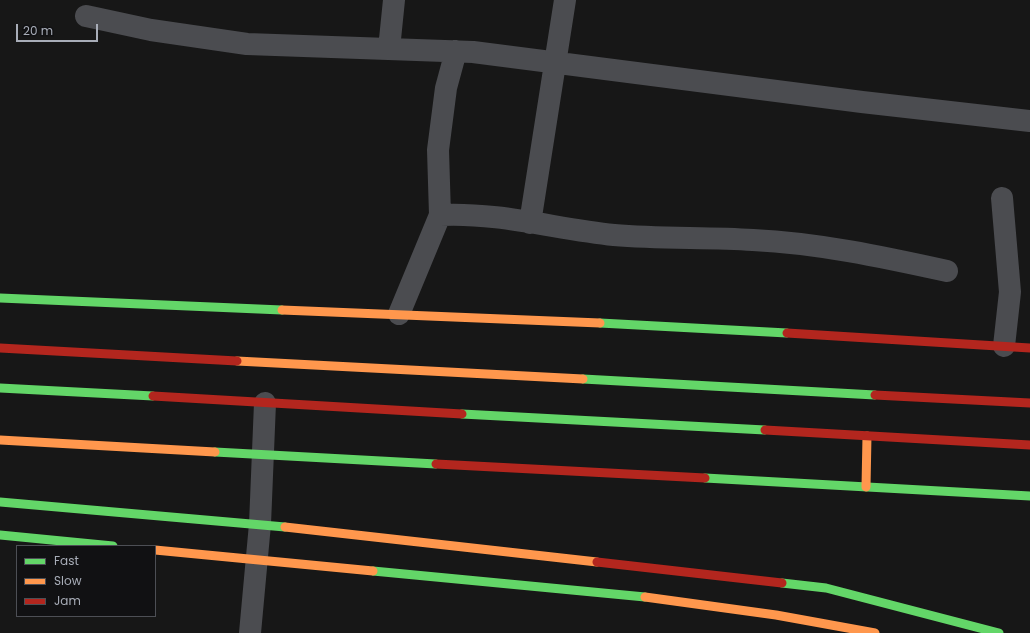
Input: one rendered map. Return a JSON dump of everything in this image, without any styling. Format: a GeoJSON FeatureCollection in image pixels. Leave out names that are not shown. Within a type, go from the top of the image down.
{"type":"FeatureCollection","features":[{"type":"Feature","properties":{"kind":"main road"},"geometry":{"type":"LineString","coordinates":[[0,298],[657,325],[1030,348]]}},
{"type":"Feature","properties":{"kind":"main road"},"geometry":{"type":"LineString","coordinates":[[0,348],[1030,403]]}},
{"type":"Feature","properties":{"kind":"main road"},"geometry":{"type":"LineString","coordinates":[[0,388],[1030,445]]}},
{"type":"Feature","properties":{"kind":"main road"},"geometry":{"type":"LineString","coordinates":[[866,487],[867,436]]}},
{"type":"Feature","properties":{"kind":"main road"},"geometry":{"type":"LineString","coordinates":[[0,440],[1030,496]]}},
{"type":"Feature","properties":{"kind":"main road"},"geometry":{"type":"LineString","coordinates":[[0,502],[260,524],[826,588],[999,633]]}},
{"type":"Feature","properties":{"kind":"main road"},"geometry":{"type":"LineString","coordinates":[[0,535],[102,545]]}},
{"type":"Feature","properties":{"kind":"main road"},"geometry":{"type":"LineString","coordinates":[[156,550],[669,600],[784,616],[875,633]]}},
{"type":"Feature","properties":{"kind":"street"},"geometry":{"type":"LineString","coordinates":[[389,49],[394,0]]}},
{"type":"Feature","properties":{"kind":"street"},"geometry":{"type":"LineString","coordinates":[[530,223],[565,0]]}},
{"type":"Feature","properties":{"kind":"street"},"geometry":{"type":"LineString","coordinates":[[86,16],[151,30],[247,44],[456,51],[556,62],[862,102],[1030,121]]}},
{"type":"Feature","properties":{"kind":"street"},"geometry":{"type":"LineString","coordinates":[[399,314],[440,215],[438,150],[446,88],[456,51]]}},
{"type":"Feature","properties":{"kind":"street"},"geometry":{"type":"LineString","coordinates":[[1002,198],[1010,292],[1004,346]]}},
{"type":"Feature","properties":{"kind":"street"},"geometry":{"type":"LineString","coordinates":[[440,215],[452,214],[530,223],[613,235],[753,240],[807,245],[875,255],[947,271]]}},
{"type":"Feature","properties":{"kind":"street"},"geometry":{"type":"LineString","coordinates":[[250,633],[260,524],[265,403]]}},
{"type":"Feature","properties":{"kind":"traffic: fast"},"geometry":{"type":"LineString","coordinates":[[0,298],[282,310]]}},
{"type":"Feature","properties":{"kind":"traffic: fast"},"geometry":{"type":"LineString","coordinates":[[600,323],[787,333]]}},
{"type":"Feature","properties":{"kind":"traffic: fast"},"geometry":{"type":"LineString","coordinates":[[583,379],[875,395]]}},
{"type":"Feature","properties":{"kind":"traffic: fast"},"geometry":{"type":"LineString","coordinates":[[0,388],[153,396]]}},
{"type":"Feature","properties":{"kind":"traffic: fast"},"geometry":{"type":"LineString","coordinates":[[462,414],[765,430]]}},
{"type":"Feature","properties":{"kind":"traffic: fast"},"geometry":{"type":"LineString","coordinates":[[215,452],[436,464]]}},
{"type":"Feature","properties":{"kind":"traffic: fast"},"geometry":{"type":"LineString","coordinates":[[705,478],[1030,496]]}},
{"type":"Feature","properties":{"kind":"traffic: fast"},"geometry":{"type":"LineString","coordinates":[[0,502],[285,527]]}},
{"type":"Feature","properties":{"kind":"traffic: fast"},"geometry":{"type":"LineString","coordinates":[[0,535],[103,545]]}},
{"type":"Feature","properties":{"kind":"traffic: fast"},"geometry":{"type":"LineString","coordinates":[[373,571],[645,597]]}},
{"type":"Feature","properties":{"kind":"traffic: fast"},"geometry":{"type":"LineString","coordinates":[[782,583],[826,588],[999,633]]}},
{"type":"Feature","properties":{"kind":"traffic: slow"},"geometry":{"type":"LineString","coordinates":[[282,310],[600,323]]}},
{"type":"Feature","properties":{"kind":"traffic: slow"},"geometry":{"type":"LineString","coordinates":[[237,361],[583,379]]}},
{"type":"Feature","properties":{"kind":"traffic: slow"},"geometry":{"type":"LineString","coordinates":[[866,487],[867,436]]}},
{"type":"Feature","properties":{"kind":"traffic: slow"},"geometry":{"type":"LineString","coordinates":[[0,440],[215,452]]}},
{"type":"Feature","properties":{"kind":"traffic: slow"},"geometry":{"type":"LineString","coordinates":[[285,527],[597,562]]}},
{"type":"Feature","properties":{"kind":"traffic: slow"},"geometry":{"type":"LineString","coordinates":[[156,550],[373,571]]}},
{"type":"Feature","properties":{"kind":"traffic: slow"},"geometry":{"type":"LineString","coordinates":[[645,597],[776,615],[875,633]]}},
{"type":"Feature","properties":{"kind":"traffic: jam"},"geometry":{"type":"LineString","coordinates":[[787,333],[1030,348]]}},
{"type":"Feature","properties":{"kind":"traffic: jam"},"geometry":{"type":"LineString","coordinates":[[0,348],[237,361]]}},
{"type":"Feature","properties":{"kind":"traffic: jam"},"geometry":{"type":"LineString","coordinates":[[875,395],[1030,403]]}},
{"type":"Feature","properties":{"kind":"traffic: jam"},"geometry":{"type":"LineString","coordinates":[[153,396],[462,414]]}},
{"type":"Feature","properties":{"kind":"traffic: jam"},"geometry":{"type":"LineString","coordinates":[[765,430],[1030,445]]}},
{"type":"Feature","properties":{"kind":"traffic: jam"},"geometry":{"type":"LineString","coordinates":[[436,464],[705,478]]}},
{"type":"Feature","properties":{"kind":"traffic: jam"},"geometry":{"type":"LineString","coordinates":[[597,562],[782,583]]}}]}
